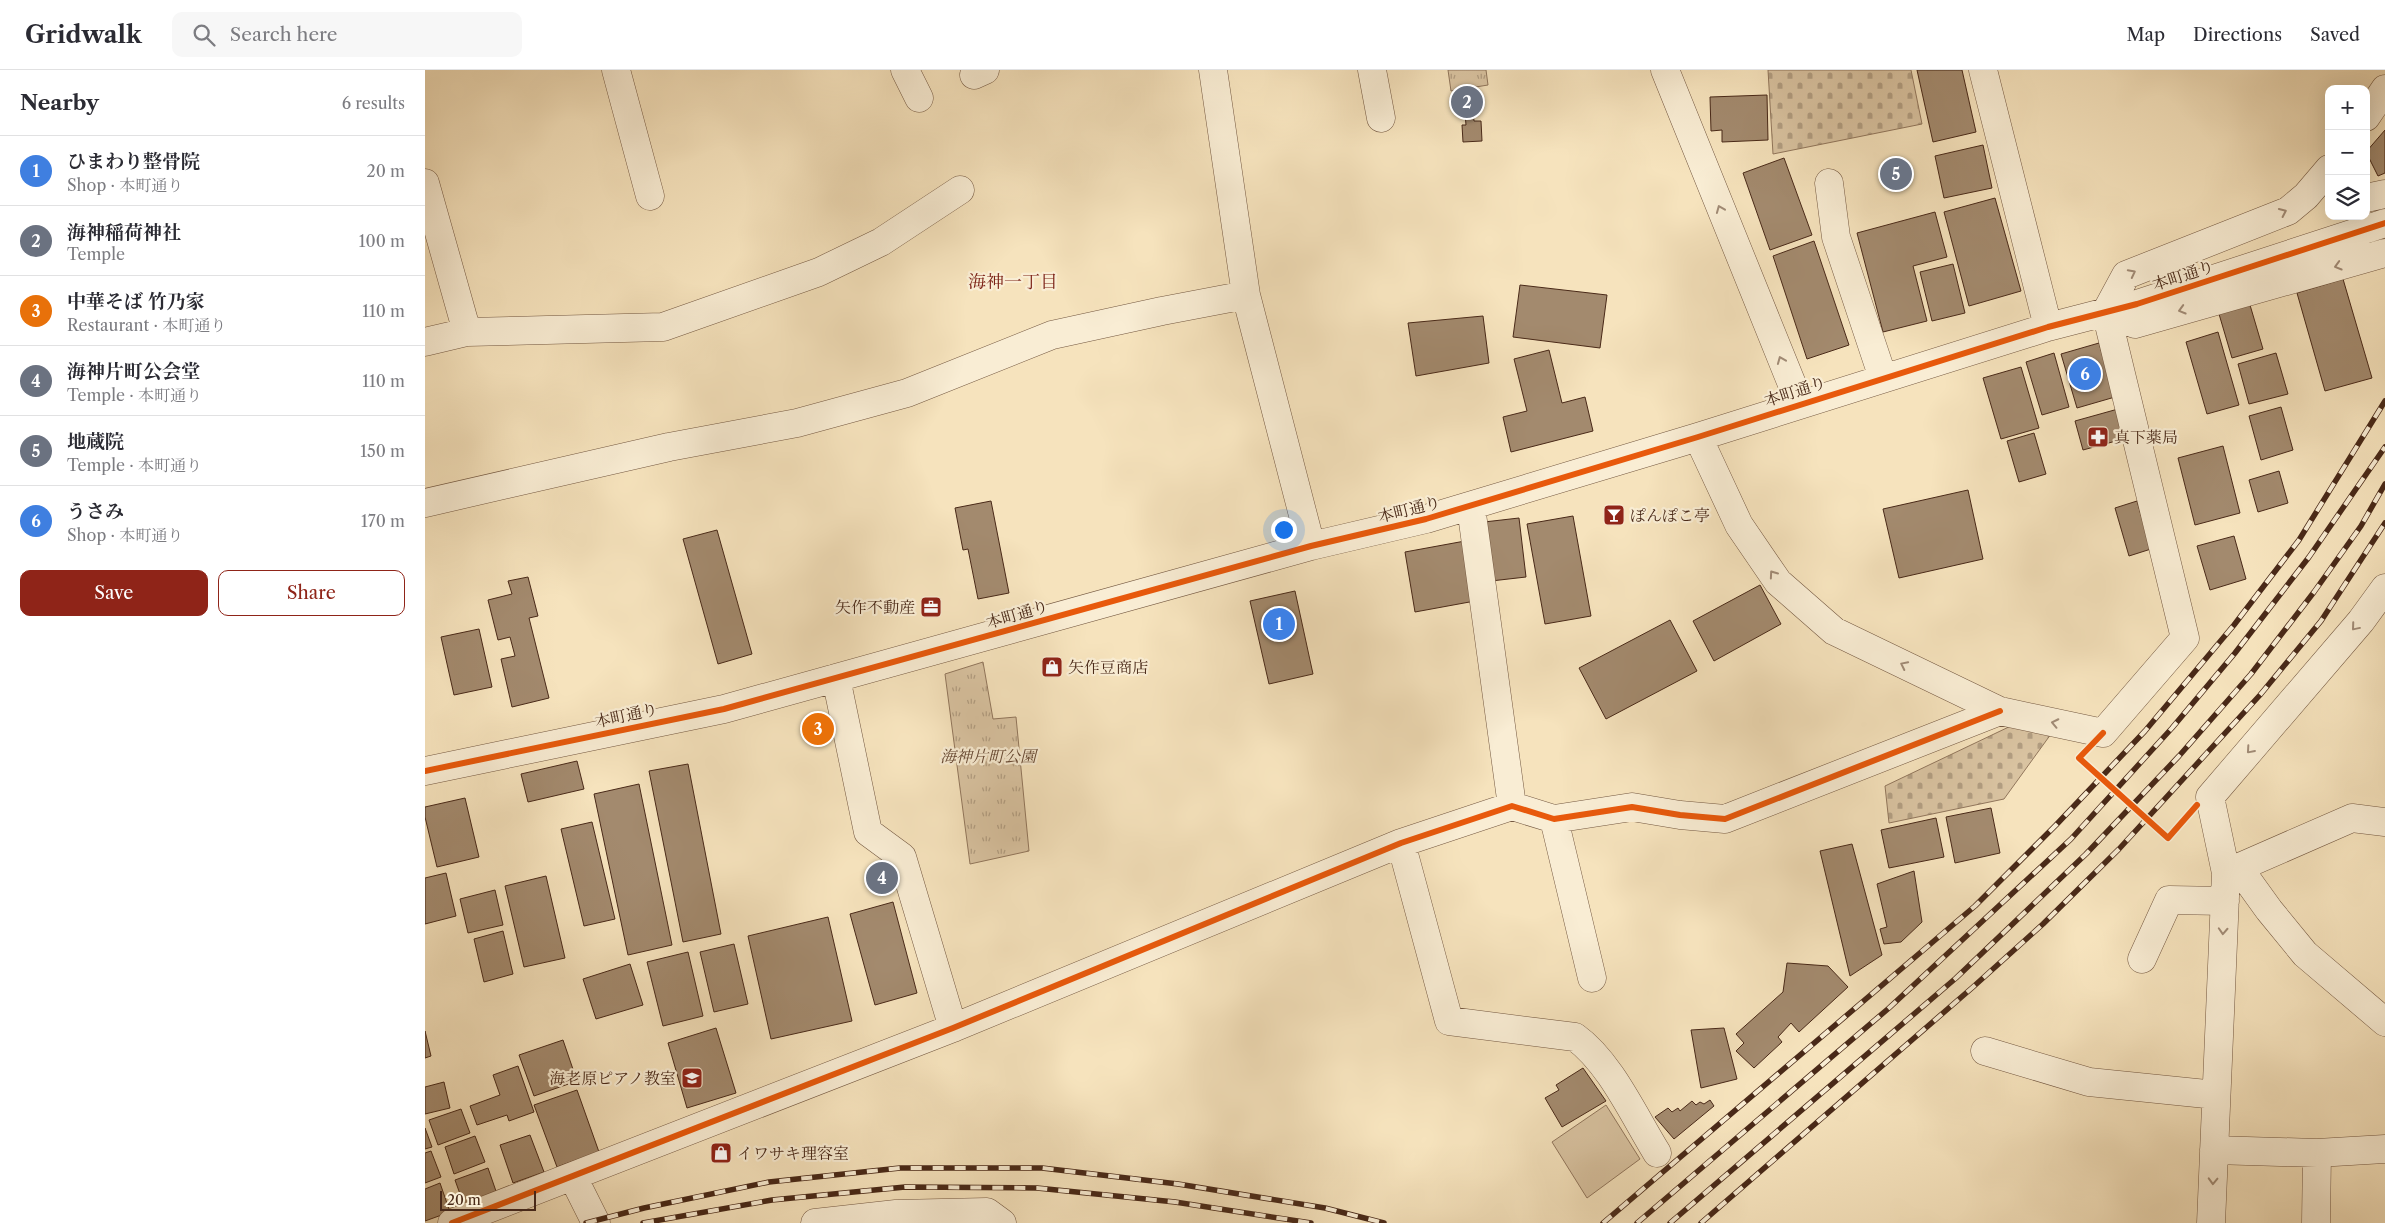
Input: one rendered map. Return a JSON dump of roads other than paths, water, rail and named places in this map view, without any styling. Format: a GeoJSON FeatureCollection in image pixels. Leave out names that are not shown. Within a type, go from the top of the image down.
{"type":"FeatureCollection","features":[{"type":"Feature","properties":{"kind":"street"},"geometry":{"type":"LineString","coordinates":[[616,70],[650,196]]}},
{"type":"Feature","properties":{"kind":"street"},"geometry":{"type":"LineString","coordinates":[[905,70],[919,98]]}},
{"type":"Feature","properties":{"kind":"street"},"geometry":{"type":"LineString","coordinates":[[1213,70],[1245,295],[1311,546]]}},
{"type":"Feature","properties":{"kind":"street"},"geometry":{"type":"LineString","coordinates":[[1372,70],[1381,118]]}},
{"type":"Feature","properties":{"kind":"street"},"geometry":{"type":"LineString","coordinates":[[1665,70],[1801,404]]}},
{"type":"Feature","properties":{"kind":"street"},"geometry":{"type":"LineString","coordinates":[[1983,70],[2048,327]]}},
{"type":"Feature","properties":{"kind":"street"},"geometry":{"type":"LineString","coordinates":[[2370,110],[2385,89]]}},
{"type":"Feature","properties":{"kind":"street"},"geometry":{"type":"LineString","coordinates":[[1698,437],[1739,525],[1778,582],[1834,631],[2000,711],[2103,733],[2185,638],[2106,312],[2126,275],[2317,198],[2327,175]]}},
{"type":"Feature","properties":{"kind":"street"},"geometry":{"type":"LineString","coordinates":[[425,183],[467,332]]}},
{"type":"Feature","properties":{"kind":"street"},"geometry":{"type":"LineString","coordinates":[[1829,183],[1836,237],[1883,378]]}},
{"type":"Feature","properties":{"kind":"street"},"geometry":{"type":"LineString","coordinates":[[425,342],[467,332],[663,328],[819,272],[881,242],[960,190]]}},
{"type":"Feature","properties":{"kind":"street"},"geometry":{"type":"LineString","coordinates":[[2370,197],[2385,194]]}},
{"type":"Feature","properties":{"kind":"street","name":"本町通り"},"geometry":{"type":"LineString","coordinates":[[425,771],[724,709],[1311,546],[1471,507],[2048,327],[2137,304],[2385,223]]}},
{"type":"Feature","properties":{"kind":"street"},"geometry":{"type":"LineString","coordinates":[[2106,312],[2135,324],[2385,253]]}},
{"type":"Feature","properties":{"kind":"street"},"geometry":{"type":"LineString","coordinates":[[425,503],[669,447],[797,423],[907,393],[1052,335],[1245,295]]}},
{"type":"Feature","properties":{"kind":"street"},"geometry":{"type":"LineString","coordinates":[[1471,507],[1512,806]]}},
{"type":"Feature","properties":{"kind":"street"},"geometry":{"type":"LineString","coordinates":[[2384,592],[2210,797],[2232,870],[2269,910],[2305,954],[2385,1022]]}},
{"type":"Feature","properties":{"kind":"street"},"geometry":{"type":"LineString","coordinates":[[836,678],[868,832],[902,857],[953,1028]]}},
{"type":"Feature","properties":{"kind":"street"},"geometry":{"type":"LineString","coordinates":[[452,1223],[953,1028],[1401,843],[1512,806],[1554,819],[1632,807],[1680,815],[1725,819],[2000,711]]}},
{"type":"Feature","properties":{"kind":"street"},"geometry":{"type":"LineString","coordinates":[[2232,870],[2352,818],[2385,822]]}},
{"type":"Feature","properties":{"kind":"street"},"geometry":{"type":"LineString","coordinates":[[1554,819],[1592,978]]}},
{"type":"Feature","properties":{"kind":"street"},"geometry":{"type":"LineString","coordinates":[[1401,843],[1449,1021],[1575,1037],[1590,1048],[1603,1064],[1657,1153]]}},
{"type":"Feature","properties":{"kind":"street"},"geometry":{"type":"LineString","coordinates":[[2211,1223],[2225,901],[2232,870]]}},
{"type":"Feature","properties":{"kind":"street"},"geometry":{"type":"LineString","coordinates":[[2142,959],[2169,900],[2225,901]]}},
{"type":"Feature","properties":{"kind":"street"},"geometry":{"type":"LineString","coordinates":[[1985,1051],[2089,1082],[2216,1095]]}},
{"type":"Feature","properties":{"kind":"street"},"geometry":{"type":"LineString","coordinates":[[2214,1150],[2317,1153],[2385,1149]]}},
{"type":"Feature","properties":{"kind":"street"},"geometry":{"type":"LineString","coordinates":[[2316,1223],[2317,1153]]}},
{"type":"Feature","properties":{"kind":"street"},"geometry":{"type":"LineString","coordinates":[[573,1177],[597,1223]]}},
{"type":"Feature","properties":{"kind":"street"},"geometry":{"type":"LineString","coordinates":[[815,1223],[896,1214],[987,1212],[1002,1223]]}},
{"type":"Feature","properties":{"kind":"railway"},"geometry":{"type":"LineString","coordinates":[[1603,1223],[1975,906],[2056,825],[2145,731],[2234,625],[2299,540],[2385,401]]}},
{"type":"Feature","properties":{"kind":"railway"},"geometry":{"type":"LineString","coordinates":[[1637,1223],[1889,1008],[2071,839],[2172,728],[2235,653],[2309,557],[2385,447]]}},
{"type":"Feature","properties":{"kind":"railway"},"geometry":{"type":"LineString","coordinates":[[1670,1223],[1956,978],[2086,854],[2179,756],[2251,674],[2314,592],[2361,526],[2385,484]]}},
{"type":"Feature","properties":{"kind":"railway"},"geometry":{"type":"LineString","coordinates":[[1701,1223],[1973,987],[2043,924],[2119,849],[2260,695],[2321,621],[2385,523]]}},
{"type":"Feature","properties":{"kind":"railway"},"geometry":{"type":"LineString","coordinates":[[586,1223],[644,1208],[769,1182],[900,1168],[1042,1168],[1178,1184],[1325,1208],[1384,1223]]}},
{"type":"Feature","properties":{"kind":"railway"},"geometry":{"type":"LineString","coordinates":[[643,1223],[772,1200],[905,1187],[1037,1188],[1175,1202],[1311,1223]]}},
{"type":"Feature","properties":{"kind":"place","name":"海神稲荷神社"},"geometry":{"type":"Point","coordinates":[1467,102]}},
{"type":"Feature","properties":{"kind":"place","name":"地蔵院"},"geometry":{"type":"Point","coordinates":[1896,174]}},
{"type":"Feature","properties":{"kind":"place","name":"うさみ"},"geometry":{"type":"Point","coordinates":[2085,374]}},
{"type":"Feature","properties":{"kind":"place","name":"真下薬局"},"geometry":{"type":"Point","coordinates":[2098,437]}},
{"type":"Feature","properties":{"kind":"place","name":"ぽんぽこ亭"},"geometry":{"type":"Point","coordinates":[1614,515]}},
{"type":"Feature","properties":{"kind":"place","name":"矢作不動産"},"geometry":{"type":"Point","coordinates":[931,607]}},
{"type":"Feature","properties":{"kind":"place","name":"ひまわり整骨院"},"geometry":{"type":"Point","coordinates":[1279,624]}},
{"type":"Feature","properties":{"kind":"place","name":"矢作豆商店"},"geometry":{"type":"Point","coordinates":[1052,667]}},
{"type":"Feature","properties":{"kind":"place","name":"中華そば 竹乃家"},"geometry":{"type":"Point","coordinates":[818,729]}},
{"type":"Feature","properties":{"kind":"place","name":"海神片町公会堂"},"geometry":{"type":"Point","coordinates":[882,878]}},
{"type":"Feature","properties":{"kind":"place","name":"海老原ピアノ教室"},"geometry":{"type":"Point","coordinates":[692,1078]}},
{"type":"Feature","properties":{"kind":"place","name":"イワサキ理容室"},"geometry":{"type":"Point","coordinates":[721,1153]}},
{"type":"Feature","properties":{"kind":"district","name":"海神一丁目"},"geometry":{"type":"Point","coordinates":[1013,282]}},
{"type":"Feature","properties":{"kind":"park label","name":"海神片町公園"},"geometry":{"type":"Point","coordinates":[988,756]}}]}
